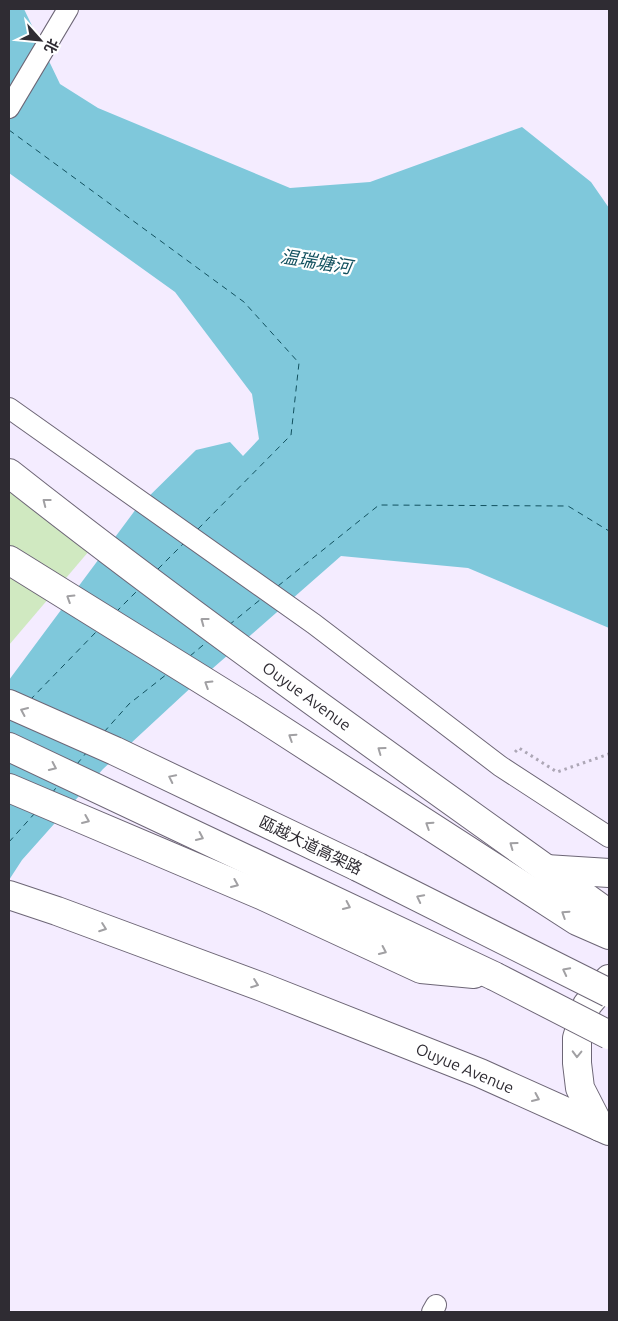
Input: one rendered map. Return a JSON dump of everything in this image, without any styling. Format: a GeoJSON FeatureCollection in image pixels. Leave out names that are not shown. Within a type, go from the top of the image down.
{"type":"FeatureCollection","features":[{"type":"Feature","properties":{"kind":"highway","name":"Ouyue Avenue"},"geometry":{"type":"LineString","coordinates":[[9,473],[84,532],[257,661],[609,914]]}},
{"type":"Feature","properties":{"kind":"highway"},"geometry":{"type":"LineString","coordinates":[[13,562],[249,709],[577,921],[609,935]]}},
{"type":"Feature","properties":{"kind":"highway","name":"瓯越大道高架路"},"geometry":{"type":"LineString","coordinates":[[9,704],[115,751],[358,867],[609,993]]}},
{"type":"Feature","properties":{"kind":"highway"},"geometry":{"type":"LineString","coordinates":[[9,747],[494,976],[609,1035]]}},
{"type":"Feature","properties":{"kind":"highway"},"geometry":{"type":"LineString","coordinates":[[9,788],[261,895],[421,969],[494,976]]}},
{"type":"Feature","properties":{"kind":"highway"},"geometry":{"type":"LineString","coordinates":[[546,868],[609,873]]}},
{"type":"Feature","properties":{"kind":"highway","name":"Ouyue Avenue"},"geometry":{"type":"LineString","coordinates":[[9,895],[262,987],[462,1066],[605,1129]]}},
{"type":"Feature","properties":{"kind":"highway"},"geometry":{"type":"LineString","coordinates":[[605,1129],[580,1088],[577,1038],[588,1005],[609,979]]}},
{"type":"Feature","properties":{"kind":"street"},"geometry":{"type":"LineString","coordinates":[[9,108],[68,9]]}},
{"type":"Feature","properties":{"kind":"street"},"geometry":{"type":"LineString","coordinates":[[9,408],[314,624],[500,766],[609,837]]}},
{"type":"Feature","properties":{"kind":"path"},"geometry":{"type":"LineString","coordinates":[[500,766],[519,748],[557,772],[609,754]]}},
{"type":"Feature","properties":{"kind":"green space"},"geometry":{"type":"Polygon","coordinates":[[[9,491],[89,551],[9,645],[9,491]]]}},
{"type":"Feature","properties":{"kind":"water","name":"温瑞塘河"},"geometry":{"type":"Polygon","coordinates":[[[9,9],[24,9],[60,84],[98,108],[290,188],[370,182],[522,127],[591,182],[609,208],[609,628],[468,568],[341,556],[197,682],[103,769],[22,860],[9,880],[9,680],[136,509],[196,450],[230,442],[243,456],[259,439],[252,394],[175,292],[9,173],[9,9]]]}},
{"type":"Feature","properties":{"kind":"ferry route"},"geometry":{"type":"LineString","coordinates":[[9,130],[244,302],[299,363],[291,435],[197,530]]}},
{"type":"Feature","properties":{"kind":"ferry route"},"geometry":{"type":"LineString","coordinates":[[278,586],[379,505],[568,506],[609,531]]}},
{"type":"Feature","properties":{"kind":"ferry route"},"geometry":{"type":"LineString","coordinates":[[158,569],[183,544]]}},
{"type":"Feature","properties":{"kind":"ferry route"},"geometry":{"type":"LineString","coordinates":[[116,612],[138,590]]}},
{"type":"Feature","properties":{"kind":"ferry route"},"geometry":{"type":"LineString","coordinates":[[229,625],[261,599]]}},
{"type":"Feature","properties":{"kind":"ferry route"},"geometry":{"type":"LineString","coordinates":[[30,700],[97,631]]}},
{"type":"Feature","properties":{"kind":"ferry route"},"geometry":{"type":"LineString","coordinates":[[190,656],[208,641]]}},
{"type":"Feature","properties":{"kind":"ferry route"},"geometry":{"type":"LineString","coordinates":[[104,732],[129,704],[167,674]]}},
{"type":"Feature","properties":{"kind":"ferry route"},"geometry":{"type":"LineString","coordinates":[[77,764],[87,752]]}},
{"type":"Feature","properties":{"kind":"ferry route"},"geometry":{"type":"LineString","coordinates":[[52,793],[59,784]]}},
{"type":"Feature","properties":{"kind":"ferry route"},"geometry":{"type":"LineString","coordinates":[[9,842],[35,813]]}}]}
